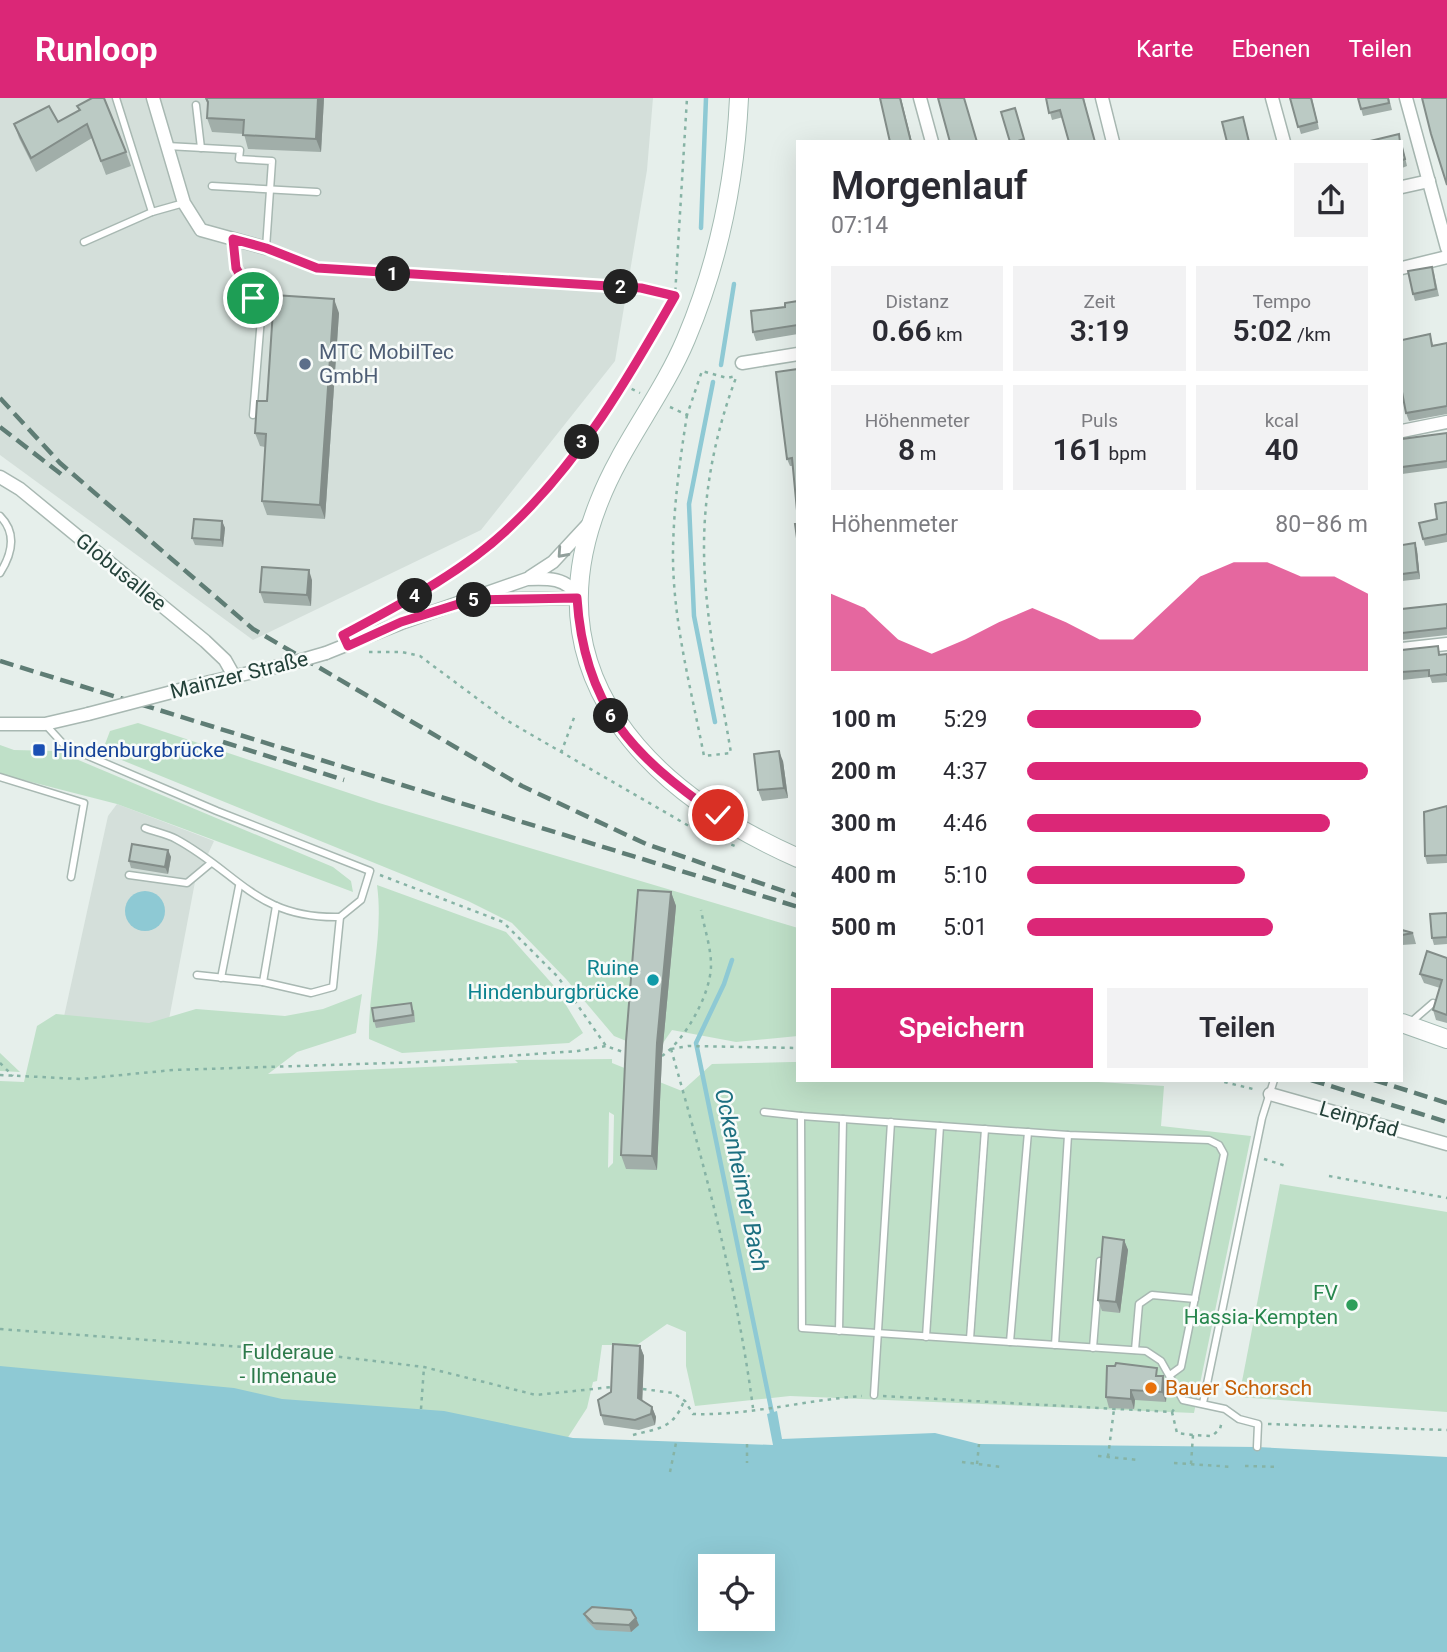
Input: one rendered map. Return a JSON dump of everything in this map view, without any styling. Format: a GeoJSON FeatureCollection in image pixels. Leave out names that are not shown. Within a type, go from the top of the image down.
{"type":"FeatureCollection","features":[{"type":"Feature","properties":{"kind":"main road"},"geometry":{"type":"LineString","coordinates":[[739,98],[729,199],[718,250],[702,299],[665,383],[611,476],[592,521],[581,555],[577,598],[582,637],[594,683],[609,713],[632,743],[674,783],[718,815],[796,857]]}},
{"type":"Feature","properties":{"kind":"main road"},"geometry":{"type":"LineString","coordinates":[[1404,1024],[1447,1039]]}},
{"type":"Feature","properties":{"kind":"street"},"geometry":{"type":"LineString","coordinates":[[153,98],[184,203],[201,230],[266,248]]}},
{"type":"Feature","properties":{"kind":"street"},"geometry":{"type":"LineString","coordinates":[[920,98],[931,140]]}},
{"type":"Feature","properties":{"kind":"street"},"geometry":{"type":"LineString","coordinates":[[1102,98],[1112,140]]}},
{"type":"Feature","properties":{"kind":"street"},"geometry":{"type":"LineString","coordinates":[[1272,98],[1283,140]]}},
{"type":"Feature","properties":{"kind":"street"},"geometry":{"type":"LineString","coordinates":[[1406,98],[1447,248]]}},
{"type":"Feature","properties":{"kind":"street"},"geometry":{"type":"LineString","coordinates":[[1403,187],[1429,181]]}},
{"type":"Feature","properties":{"kind":"street"},"geometry":{"type":"LineString","coordinates":[[1403,268],[1447,257]]}},
{"type":"Feature","properties":{"kind":"street"},"geometry":{"type":"LineString","coordinates":[[739,369],[796,355]]}},
{"type":"Feature","properties":{"kind":"street"},"geometry":{"type":"LineString","coordinates":[[1403,431],[1447,422]]}},
{"type":"Feature","properties":{"kind":"street","name":"Globusallee"},"geometry":{"type":"LineString","coordinates":[[0,477],[20,489],[205,641],[225,660],[234,676]]}},
{"type":"Feature","properties":{"kind":"street"},"geometry":{"type":"LineString","coordinates":[[527,579],[553,562],[592,521]]}},
{"type":"Feature","properties":{"kind":"street","name":"Mainzer Straße"},"geometry":{"type":"LineString","coordinates":[[0,724],[45,724],[288,664],[348,646],[401,622],[527,579],[547,578],[564,582],[577,598],[471,600]]}},
{"type":"Feature","properties":{"kind":"street"},"geometry":{"type":"LineString","coordinates":[[1403,649],[1447,644]]}},
{"type":"Feature","properties":{"kind":"street","name":"Leinpfad"},"geometry":{"type":"LineString","coordinates":[[1270,1094],[1447,1144]]}},
{"type":"Feature","properties":{"kind":"lane"},"geometry":{"type":"LineString","coordinates":[[116,98],[152,212]]}},
{"type":"Feature","properties":{"kind":"lane"},"geometry":{"type":"LineString","coordinates":[[196,105],[201,148]]}},
{"type":"Feature","properties":{"kind":"lane"},"geometry":{"type":"LineString","coordinates":[[167,146],[240,150],[239,159],[272,161],[266,248]]}},
{"type":"Feature","properties":{"kind":"lane"},"geometry":{"type":"LineString","coordinates":[[212,186],[317,192]]}},
{"type":"Feature","properties":{"kind":"lane"},"geometry":{"type":"LineString","coordinates":[[84,242],[152,212],[184,203]]}},
{"type":"Feature","properties":{"kind":"lane"},"geometry":{"type":"LineString","coordinates":[[233,239],[236,268],[261,318],[253,415]]}},
{"type":"Feature","properties":{"kind":"lane"},"geometry":{"type":"LineString","coordinates":[[0,516],[8,529],[12,546],[0,573]]}},
{"type":"Feature","properties":{"kind":"lane"},"geometry":{"type":"LineString","coordinates":[[45,724],[65,746],[217,811],[370,871],[361,900],[340,917],[288,912],[239,886],[176,839],[145,828]]}},
{"type":"Feature","properties":{"kind":"lane"},"geometry":{"type":"LineString","coordinates":[[0,776],[63,794],[83,803],[71,877]]}},
{"type":"Feature","properties":{"kind":"lane"},"geometry":{"type":"LineString","coordinates":[[129,875],[187,883],[211,863]]}},
{"type":"Feature","properties":{"kind":"lane"},"geometry":{"type":"LineString","coordinates":[[221,978],[239,886]]}},
{"type":"Feature","properties":{"kind":"lane"},"geometry":{"type":"LineString","coordinates":[[263,982],[276,906]]}},
{"type":"Feature","properties":{"kind":"lane"},"geometry":{"type":"LineString","coordinates":[[197,975],[263,982],[311,993],[333,987],[340,917]]}},
{"type":"Feature","properties":{"kind":"lane"},"geometry":{"type":"LineString","coordinates":[[1404,1024],[1433,1003]]}},
{"type":"Feature","properties":{"kind":"lane"},"geometry":{"type":"LineString","coordinates":[[1203,1403],[1254,1156],[1273,1082]]}},
{"type":"Feature","properties":{"kind":"lane"},"geometry":{"type":"LineString","coordinates":[[764,1112],[1068,1135],[1209,1140],[1219,1144],[1224,1154],[1181,1367],[1170,1375]]}},
{"type":"Feature","properties":{"kind":"lane"},"geometry":{"type":"LineString","coordinates":[[801,1116],[802,1328],[1146,1351],[1161,1361],[1183,1401],[1225,1409],[1239,1419],[1258,1424],[1257,1447]]}},
{"type":"Feature","properties":{"kind":"lane"},"geometry":{"type":"LineString","coordinates":[[839,1331],[843,1119]]}},
{"type":"Feature","properties":{"kind":"lane"},"geometry":{"type":"LineString","coordinates":[[874,1395],[880,1334],[891,1122]]}},
{"type":"Feature","properties":{"kind":"lane"},"geometry":{"type":"LineString","coordinates":[[926,1337],[940,1126]]}},
{"type":"Feature","properties":{"kind":"lane"},"geometry":{"type":"LineString","coordinates":[[970,1339],[985,1129]]}},
{"type":"Feature","properties":{"kind":"lane"},"geometry":{"type":"LineString","coordinates":[[1010,1342],[1028,1132]]}},
{"type":"Feature","properties":{"kind":"lane"},"geometry":{"type":"LineString","coordinates":[[1055,1345],[1068,1135]]}},
{"type":"Feature","properties":{"kind":"lane"},"geometry":{"type":"LineString","coordinates":[[1093,1348],[1100,1261]]}},
{"type":"Feature","properties":{"kind":"lane"},"geometry":{"type":"LineString","coordinates":[[1135,1350],[1139,1304],[1152,1295],[1195,1299]]}},
{"type":"Feature","properties":{"kind":"path"},"geometry":{"type":"LineString","coordinates":[[370,620],[426,590],[511,527],[549,486],[624,385],[675,296],[687,98]]}},
{"type":"Feature","properties":{"kind":"path"},"geometry":{"type":"LineString","coordinates":[[266,248],[317,268],[641,288],[675,296]]}},
{"type":"Feature","properties":{"kind":"path"},"geometry":{"type":"LineString","coordinates":[[726,379],[702,371],[687,415],[677,478],[673,550],[678,622],[704,756],[731,753],[712,638],[704,547],[720,421],[739,369]]}},
{"type":"Feature","properties":{"kind":"path"},"geometry":{"type":"LineString","coordinates":[[624,385],[640,394]]}},
{"type":"Feature","properties":{"kind":"path"},"geometry":{"type":"LineString","coordinates":[[670,407],[687,415]]}},
{"type":"Feature","properties":{"kind":"path"},"geometry":{"type":"LineString","coordinates":[[348,646],[362,652],[402,652],[420,656],[506,720],[701,833],[736,846]]}},
{"type":"Feature","properties":{"kind":"path"},"geometry":{"type":"LineString","coordinates":[[561,753],[575,715]]}},
{"type":"Feature","properties":{"kind":"path"},"geometry":{"type":"LineString","coordinates":[[370,871],[503,922],[558,977],[606,1046]]}},
{"type":"Feature","properties":{"kind":"path"},"geometry":{"type":"LineString","coordinates":[[662,1056],[671,1049],[700,1008],[711,966],[701,910]]}},
{"type":"Feature","properties":{"kind":"path"},"geometry":{"type":"LineString","coordinates":[[0,1075],[80,1079],[173,1070],[422,1062],[578,1051],[606,1046],[631,1055]]}},
{"type":"Feature","properties":{"kind":"path"},"geometry":{"type":"LineString","coordinates":[[671,1049],[688,1046],[796,1048]]}},
{"type":"Feature","properties":{"kind":"path"},"geometry":{"type":"LineString","coordinates":[[671,1049],[706,1170],[740,1314],[753,1408]]}},
{"type":"Feature","properties":{"kind":"path"},"geometry":{"type":"LineString","coordinates":[[0,1063],[13,1076]]}},
{"type":"Feature","properties":{"kind":"path"},"geometry":{"type":"LineString","coordinates":[[1224,1082],[1270,1094]]}},
{"type":"Feature","properties":{"kind":"path"},"geometry":{"type":"LineString","coordinates":[[1254,1156],[1286,1166]]}},
{"type":"Feature","properties":{"kind":"path"},"geometry":{"type":"LineString","coordinates":[[1329,1176],[1447,1198]]}},
{"type":"Feature","properties":{"kind":"path"},"geometry":{"type":"LineString","coordinates":[[0,1329],[283,1350],[424,1367],[536,1395],[616,1387]]}},
{"type":"Feature","properties":{"kind":"path"},"geometry":{"type":"LineString","coordinates":[[421,1409],[424,1367]]}},
{"type":"Feature","properties":{"kind":"path"},"geometry":{"type":"LineString","coordinates":[[643,1389],[673,1393],[685,1401],[693,1414],[719,1415],[753,1408],[874,1395],[1172,1412],[1177,1433],[1212,1436],[1220,1429],[1225,1409]]}},
{"type":"Feature","properties":{"kind":"path"},"geometry":{"type":"LineString","coordinates":[[633,1435],[667,1426],[678,1417],[685,1401]]}},
{"type":"Feature","properties":{"kind":"path"},"geometry":{"type":"LineString","coordinates":[[1108,1457],[1114,1409]]}},
{"type":"Feature","properties":{"kind":"path"},"geometry":{"type":"LineString","coordinates":[[1258,1424],[1447,1430]]}},
{"type":"Feature","properties":{"kind":"path"},"geometry":{"type":"LineString","coordinates":[[1191,1464],[1193,1435]]}},
{"type":"Feature","properties":{"kind":"path"},"geometry":{"type":"LineString","coordinates":[[670,1472],[676,1443]]}},
{"type":"Feature","properties":{"kind":"path"},"geometry":{"type":"LineString","coordinates":[[747,1444],[747,1463]]}},
{"type":"Feature","properties":{"kind":"path"},"geometry":{"type":"LineString","coordinates":[[976,1464],[979,1444]]}},
{"type":"Feature","properties":{"kind":"path"},"geometry":{"type":"LineString","coordinates":[[1098,1456],[1139,1460]]}},
{"type":"Feature","properties":{"kind":"path"},"geometry":{"type":"LineString","coordinates":[[962,1462],[1001,1467]]}},
{"type":"Feature","properties":{"kind":"path"},"geometry":{"type":"LineString","coordinates":[[1174,1463],[1233,1467]]}},
{"type":"Feature","properties":{"kind":"path"},"geometry":{"type":"LineString","coordinates":[[1245,1466],[1279,1467]]}},
{"type":"Feature","properties":{"kind":"shaded area"},"geometry":{"type":"Polygon","coordinates":[[[0,98],[653,98],[647,170],[615,361],[481,530],[253,640],[0,455],[0,98]]]}},
{"type":"Feature","properties":{"kind":"shaded area"},"geometry":{"type":"Polygon","coordinates":[[[117,804],[214,841],[195,882],[166,1035],[63,1021],[108,816],[117,804]]]}},
{"type":"Feature","properties":{"kind":"green space"},"geometry":{"type":"Polygon","coordinates":[[[138,723],[379,803],[796,927],[796,1036],[736,1042],[672,1030],[656,1053],[614,1036],[566,979],[512,923],[468,901],[102,752],[110,731],[138,723]]]}},
{"type":"Feature","properties":{"kind":"green space"},"geometry":{"type":"Polygon","coordinates":[[[0,745],[14,750],[57,751],[333,867],[351,881],[353,892],[117,804],[0,774],[0,745]]]}},
{"type":"Feature","properties":{"kind":"green space"},"geometry":{"type":"Polygon","coordinates":[[[377,885],[506,932],[555,987],[583,1033],[569,1043],[402,1053],[369,1039],[379,923],[377,885]]]}},
{"type":"Feature","properties":{"kind":"green space","name":"Fulderaue - Ilmenaue"},"geometry":{"type":"Polygon","coordinates":[[[362,994],[356,1033],[297,1052],[268,1074],[518,1063],[515,1060],[612,1059],[612,1063],[682,1091],[712,1064],[792,1062],[796,1062],[796,1082],[1099,1082],[1164,1086],[1161,1126],[1251,1136],[1194,1413],[790,1396],[695,1406],[686,1366],[686,1332],[667,1324],[637,1345],[602,1345],[597,1381],[593,1382],[587,1408],[565,1442],[0,1652],[0,1081],[24,1082],[37,1026],[56,1014],[149,1023],[196,1009],[285,1016],[323,1009],[362,994]],[[609,1112],[608,1168],[613,1163],[614,1115],[609,1112]]]}},
{"type":"Feature","properties":{"kind":"green space"},"geometry":{"type":"Polygon","coordinates":[[[0,1053],[20,1072],[0,1071],[0,1053]]]}},
{"type":"Feature","properties":{"kind":"green space","name":"FV Hassia-Kempten"},"geometry":{"type":"Polygon","coordinates":[[[1280,1184],[1447,1212],[1447,1412],[1239,1397],[1280,1184]]]}},
{"type":"Feature","properties":{"kind":"water"},"geometry":{"type":"Polygon","coordinates":[[[145,891],[159,897],[165,911],[159,925],[145,931],[131,925],[125,911],[131,897],[145,891]]]}},
{"type":"Feature","properties":{"kind":"water"},"geometry":{"type":"Polygon","coordinates":[[[0,1366],[234,1388],[282,1399],[444,1411],[573,1438],[773,1445],[767,1414],[777,1411],[782,1439],[935,1433],[979,1444],[1257,1447],[1447,1457],[1447,1652],[0,1652],[0,1366]]]}},
{"type":"Feature","properties":{"kind":"building"},"geometry":{"type":"Polygon","coordinates":[[[92,98],[104,98],[126,152],[101,161],[87,124],[31,158],[14,124],[49,106],[58,122],[80,110],[77,106],[92,98]]]}},
{"type":"Feature","properties":{"kind":"building"},"geometry":{"type":"Polygon","coordinates":[[[206,98],[318,98],[316,139],[243,135],[244,120],[207,118],[206,98]]]}},
{"type":"Feature","properties":{"kind":"building"},"geometry":{"type":"Polygon","coordinates":[[[880,98],[900,98],[910,140],[890,140],[880,98]]]}},
{"type":"Feature","properties":{"kind":"building"},"geometry":{"type":"Polygon","coordinates":[[[938,98],[964,98],[976,140],[949,140],[938,98]]]}},
{"type":"Feature","properties":{"kind":"building"},"geometry":{"type":"Polygon","coordinates":[[[1046,98],[1083,98],[1094,140],[1068,140],[1060,110],[1049,113],[1046,98]]]}},
{"type":"Feature","properties":{"kind":"building"},"geometry":{"type":"Polygon","coordinates":[[[1290,98],[1311,98],[1317,122],[1298,127],[1290,98]]]}},
{"type":"Feature","properties":{"kind":"building"},"geometry":{"type":"Polygon","coordinates":[[[1358,98],[1388,98],[1389,103],[1361,109],[1358,98]]]}},
{"type":"Feature","properties":{"kind":"building"},"geometry":{"type":"Polygon","coordinates":[[[1422,98],[1447,98],[1447,185],[1431,134],[1422,98]]]}},
{"type":"Feature","properties":{"kind":"building"},"geometry":{"type":"Polygon","coordinates":[[[1015,108],[1024,139],[1009,140],[1001,112],[1015,108]]]}},
{"type":"Feature","properties":{"kind":"building"},"geometry":{"type":"Polygon","coordinates":[[[1243,117],[1249,140],[1226,140],[1222,122],[1243,117]]]}},
{"type":"Feature","properties":{"kind":"building"},"geometry":{"type":"Polygon","coordinates":[[[1399,134],[1400,140],[1374,140],[1399,134]]]}},
{"type":"Feature","properties":{"kind":"building"},"geometry":{"type":"Polygon","coordinates":[[[1432,267],[1436,289],[1413,294],[1408,271],[1432,267]]]}},
{"type":"Feature","properties":{"kind":"building","name":"MTC MobilTec GmbH"},"geometry":{"type":"Polygon","coordinates":[[[274,295],[334,299],[320,505],[262,501],[266,434],[255,433],[257,401],[267,401],[274,295]]]}},
{"type":"Feature","properties":{"kind":"building"},"geometry":{"type":"Polygon","coordinates":[[[796,301],[796,325],[753,332],[751,311],[785,307],[785,303],[796,301]]]}},
{"type":"Feature","properties":{"kind":"building"},"geometry":{"type":"Polygon","coordinates":[[[1430,334],[1432,346],[1447,343],[1447,406],[1406,413],[1403,397],[1403,340],[1430,334]]]}},
{"type":"Feature","properties":{"kind":"building"},"geometry":{"type":"Polygon","coordinates":[[[796,369],[796,500],[792,458],[787,459],[776,372],[796,369]]]}},
{"type":"Feature","properties":{"kind":"building"},"geometry":{"type":"Polygon","coordinates":[[[1447,433],[1447,461],[1403,467],[1403,439],[1447,433]]]}},
{"type":"Feature","properties":{"kind":"building"},"geometry":{"type":"Polygon","coordinates":[[[1447,502],[1447,534],[1423,539],[1419,523],[1437,519],[1435,504],[1447,502]]]}},
{"type":"Feature","properties":{"kind":"building"},"geometry":{"type":"Polygon","coordinates":[[[194,519],[222,521],[221,540],[192,538],[194,519]]]}},
{"type":"Feature","properties":{"kind":"building"},"geometry":{"type":"Polygon","coordinates":[[[1415,543],[1418,572],[1403,574],[1403,545],[1415,543]]]}},
{"type":"Feature","properties":{"kind":"building"},"geometry":{"type":"Polygon","coordinates":[[[262,567],[309,570],[307,595],[260,592],[262,567]]]}},
{"type":"Feature","properties":{"kind":"building"},"geometry":{"type":"Polygon","coordinates":[[[1447,604],[1447,628],[1403,633],[1403,609],[1447,604]]]}},
{"type":"Feature","properties":{"kind":"building"},"geometry":{"type":"Polygon","coordinates":[[[1438,646],[1439,655],[1447,654],[1447,674],[1429,676],[1429,670],[1403,672],[1403,650],[1438,646]]]}},
{"type":"Feature","properties":{"kind":"building"},"geometry":{"type":"Polygon","coordinates":[[[779,751],[784,788],[758,790],[754,754],[779,751]]]}},
{"type":"Feature","properties":{"kind":"building"},"geometry":{"type":"Polygon","coordinates":[[[1447,806],[1447,855],[1425,856],[1424,812],[1447,806]]]}},
{"type":"Feature","properties":{"kind":"building"},"geometry":{"type":"Polygon","coordinates":[[[132,844],[168,850],[165,867],[129,861],[132,844]]]}},
{"type":"Feature","properties":{"kind":"building","name":"Ruine Hindenburgbrücke"},"geometry":{"type":"Polygon","coordinates":[[[638,890],[671,892],[657,1043],[652,1156],[621,1155],[626,1041],[638,890]]]}},
{"type":"Feature","properties":{"kind":"building"},"geometry":{"type":"Polygon","coordinates":[[[1447,913],[1447,937],[1432,938],[1430,914],[1447,913]]]}},
{"type":"Feature","properties":{"kind":"building"},"geometry":{"type":"Polygon","coordinates":[[[1427,951],[1447,958],[1447,1015],[1433,1010],[1442,980],[1420,974],[1427,951]]]}},
{"type":"Feature","properties":{"kind":"building"},"geometry":{"type":"Polygon","coordinates":[[[411,1003],[413,1015],[374,1021],[372,1008],[411,1003]]]}},
{"type":"Feature","properties":{"kind":"building"},"geometry":{"type":"Polygon","coordinates":[[[1103,1237],[1124,1240],[1116,1302],[1098,1300],[1103,1237]]]}},
{"type":"Feature","properties":{"kind":"building"},"geometry":{"type":"Polygon","coordinates":[[[613,1344],[640,1346],[638,1398],[652,1407],[651,1414],[635,1420],[601,1415],[598,1400],[611,1392],[613,1344]]]}},
{"type":"Feature","properties":{"kind":"building"},"geometry":{"type":"Polygon","coordinates":[[[1116,1363],[1157,1368],[1156,1376],[1163,1376],[1162,1392],[1131,1390],[1131,1399],[1106,1397],[1107,1366],[1115,1366],[1116,1363]]]}},
{"type":"Feature","properties":{"kind":"building"},"geometry":{"type":"Polygon","coordinates":[[[592,1607],[631,1610],[636,1618],[629,1625],[593,1623],[584,1614],[592,1607]]]}},
{"type":"Feature","properties":{"kind":"waterway","name":"Ockenheimer Bach"},"geometry":{"type":"LineString","coordinates":[[701,228],[706,98]]}},
{"type":"Feature","properties":{"kind":"waterway","name":"Ockenheimer Bach"},"geometry":{"type":"LineString","coordinates":[[721,365],[734,284]]}},
{"type":"Feature","properties":{"kind":"waterway","name":"Ockenheimer Bach"},"geometry":{"type":"LineString","coordinates":[[713,382],[689,504],[694,616],[715,722]]}},
{"type":"Feature","properties":{"kind":"waterway","name":"Ockenheimer Bach"},"geometry":{"type":"LineString","coordinates":[[732,960],[724,984],[696,1043],[772,1413]]}},
{"type":"Feature","properties":{"kind":"railway"},"geometry":{"type":"LineString","coordinates":[[0,398],[60,463],[253,629],[522,786],[646,844],[796,895]]}},
{"type":"Feature","properties":{"kind":"railway"},"geometry":{"type":"LineString","coordinates":[[0,427],[61,474]]}},
{"type":"Feature","properties":{"kind":"railway"},"geometry":{"type":"LineString","coordinates":[[0,661],[796,906]]}},
{"type":"Feature","properties":{"kind":"railway"},"geometry":{"type":"LineString","coordinates":[[223,742],[344,780]]}},
{"type":"Feature","properties":{"kind":"railway"},"geometry":{"type":"LineString","coordinates":[[1317,1082],[1447,1122]]}},
{"type":"Feature","properties":{"kind":"railway"},"geometry":{"type":"LineString","coordinates":[[1380,1082],[1447,1103]]}},
{"type":"Feature","properties":{"kind":"place","name":"MTC MobilTec GmbH"},"geometry":{"type":"Point","coordinates":[305,364]}},
{"type":"Feature","properties":{"kind":"place","name":"Hindenburgbrücke"},"geometry":{"type":"Point","coordinates":[39,750]}},
{"type":"Feature","properties":{"kind":"place","name":"Ruine Hindenburgbrücke"},"geometry":{"type":"Point","coordinates":[653,980]}},
{"type":"Feature","properties":{"kind":"place","name":"FV Hassia-Kempten"},"geometry":{"type":"Point","coordinates":[1352,1305]}},
{"type":"Feature","properties":{"kind":"place","name":"Bauer Schorsch"},"geometry":{"type":"Point","coordinates":[1151,1388]}},
{"type":"Feature","properties":{"kind":"route"},"geometry":{"type":"LineString","coordinates":[[253,298],[236,268],[233,239],[266,248],[317,268],[573,286],[641,288],[675,296],[624,385],[549,486],[511,527],[426,590],[343,635],[348,646],[401,622],[471,600],[577,598],[588,665],[609,713],[650,761],[674,783],[718,815]]}}]}
